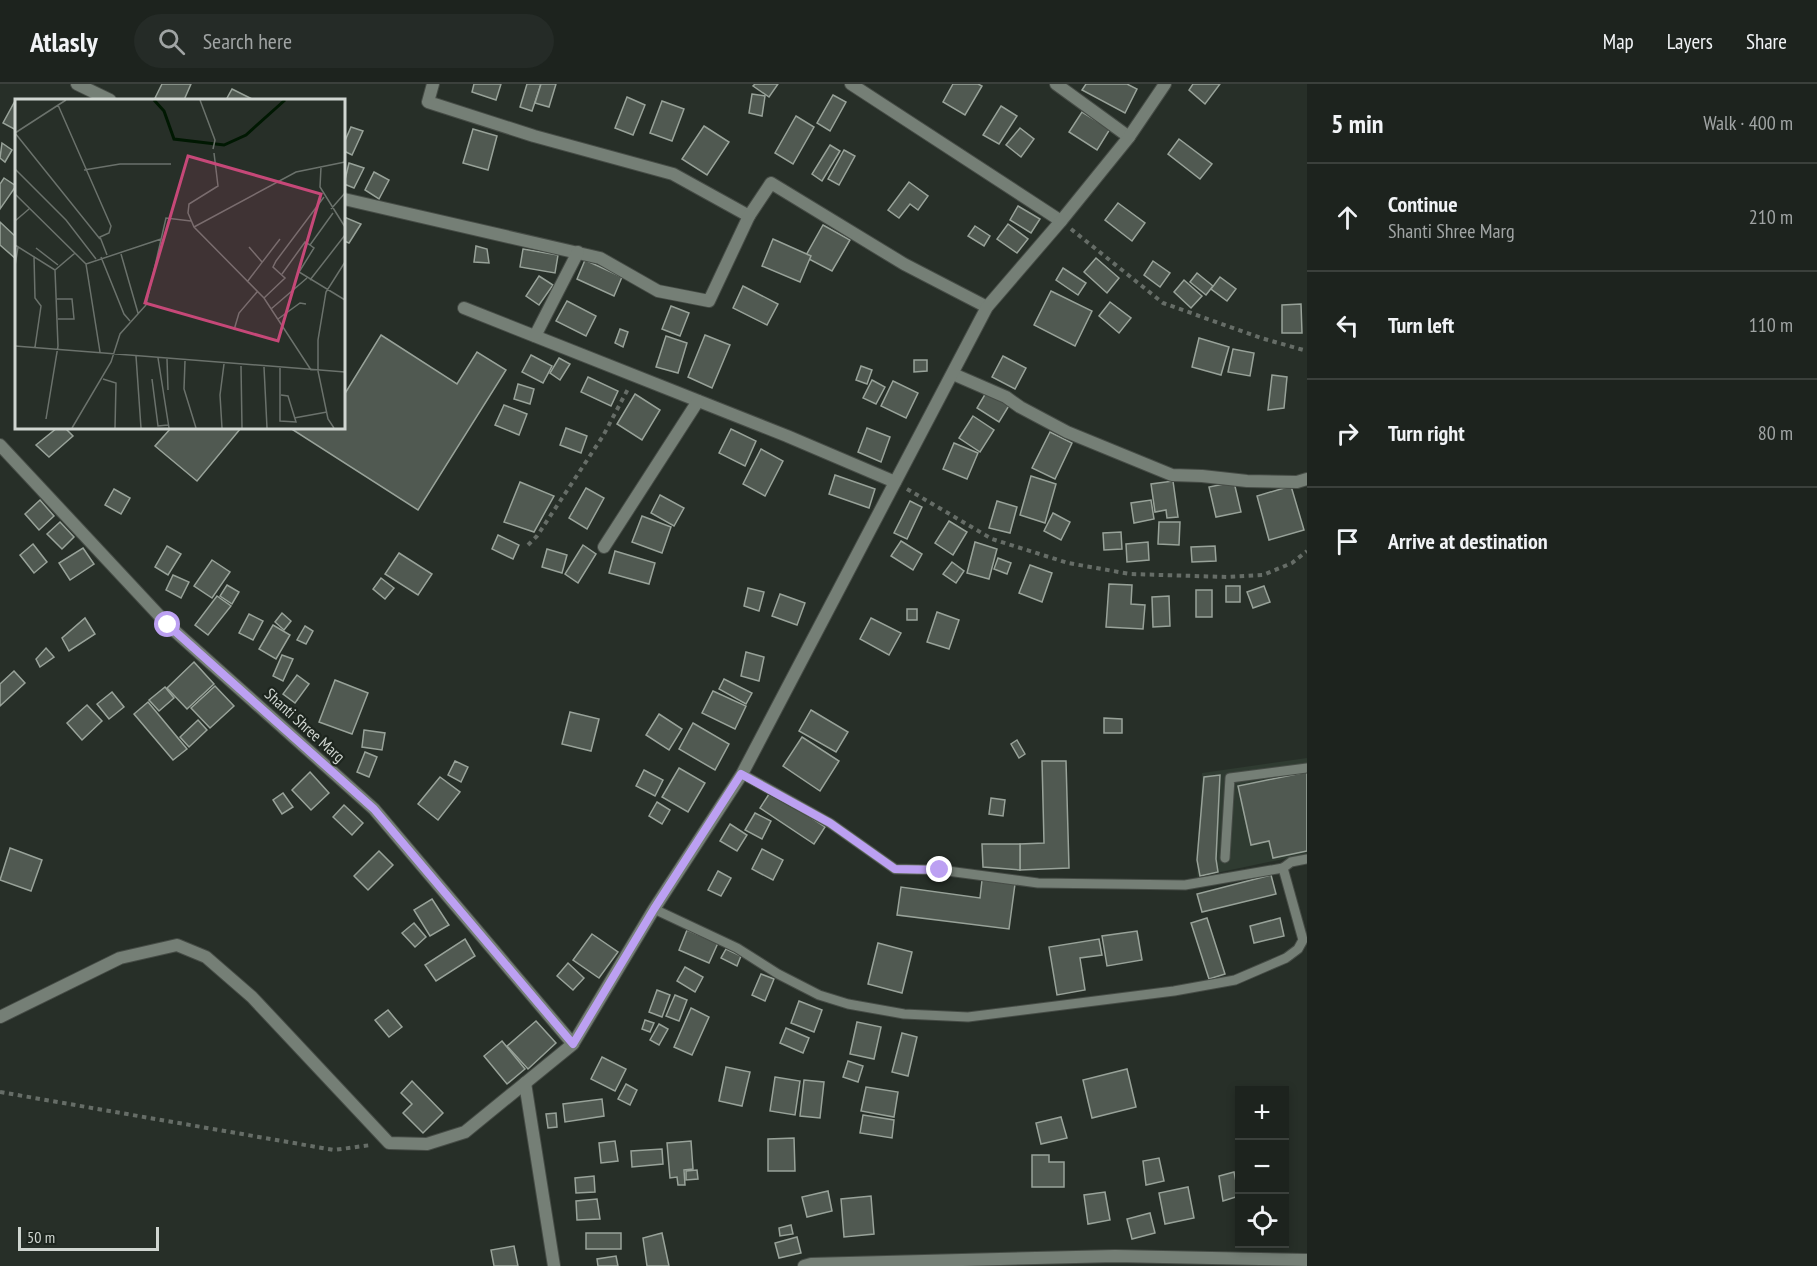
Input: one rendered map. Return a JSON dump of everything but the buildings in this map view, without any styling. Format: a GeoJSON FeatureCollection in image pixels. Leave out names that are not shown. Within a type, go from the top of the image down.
{"type":"FeatureCollection","features":[{"type":"Feature","properties":{"kind":"street"},"geometry":{"type":"LineString","coordinates":[[77,84],[108,99]]}},
{"type":"Feature","properties":{"kind":"street"},"geometry":{"type":"LineString","coordinates":[[434,84],[428,102],[534,136],[673,174],[749,216]]}},
{"type":"Feature","properties":{"kind":"street"},"geometry":{"type":"LineString","coordinates":[[850,84],[1061,221]]}},
{"type":"Feature","properties":{"kind":"street"},"geometry":{"type":"LineString","coordinates":[[1056,84],[1129,136]]}},
{"type":"Feature","properties":{"kind":"street"},"geometry":{"type":"LineString","coordinates":[[0,1017],[120,958],[177,945],[206,957],[252,997],[389,1143],[427,1144],[465,1132],[573,1044],[654,909],[741,774],[987,306],[1061,221],[1129,136],[1164,84]]}},
{"type":"Feature","properties":{"kind":"street"},"geometry":{"type":"LineString","coordinates":[[345,199],[600,258],[658,291],[709,301],[749,216],[771,183],[904,264],[987,306]]}},
{"type":"Feature","properties":{"kind":"street"},"geometry":{"type":"LineString","coordinates":[[536,336],[578,252]]}},
{"type":"Feature","properties":{"kind":"street"},"geometry":{"type":"LineString","coordinates":[[464,308],[895,482]]}},
{"type":"Feature","properties":{"kind":"street"},"geometry":{"type":"LineString","coordinates":[[953,374],[1006,397],[1067,432],[1172,475],[1247,481],[1297,482],[1307,479]]}},
{"type":"Feature","properties":{"kind":"street"},"geometry":{"type":"LineString","coordinates":[[604,547],[698,401]]}},
{"type":"Feature","properties":{"kind":"street","name":"Shanti Shree Marg"},"geometry":{"type":"LineString","coordinates":[[0,445],[168,625],[374,809],[573,1044]]}},
{"type":"Feature","properties":{"kind":"street"},"geometry":{"type":"LineString","coordinates":[[525,1083],[554,1266]]}},
{"type":"Feature","properties":{"kind":"street"},"geometry":{"type":"LineString","coordinates":[[804,1266],[1115,1256],[1307,1260]]}},
{"type":"Feature","properties":{"kind":"lane"},"geometry":{"type":"LineString","coordinates":[[1225,858],[1230,778],[1307,768]]}},
{"type":"Feature","properties":{"kind":"lane"},"geometry":{"type":"LineString","coordinates":[[741,774],[830,823],[895,869],[940,870],[1038,883],[1185,885],[1283,868],[1291,862],[1307,859]]}},
{"type":"Feature","properties":{"kind":"lane"},"geometry":{"type":"LineString","coordinates":[[654,909],[737,948],[778,974],[819,995],[848,1004],[904,1014],[968,1017],[1174,991],[1235,980],[1286,958],[1298,949],[1303,940],[1283,868]]}},
{"type":"Feature","properties":{"kind":"path"},"geometry":{"type":"LineString","coordinates":[[1061,221],[1163,303],[1261,338],[1307,351]]}},
{"type":"Feature","properties":{"kind":"path"},"geometry":{"type":"LineString","coordinates":[[528,545],[537,536],[603,436],[634,375]]}},
{"type":"Feature","properties":{"kind":"path"},"geometry":{"type":"LineString","coordinates":[[895,482],[992,539],[1068,562],[1130,574],[1227,577],[1263,575],[1292,562],[1307,551]]}},
{"type":"Feature","properties":{"kind":"path"},"geometry":{"type":"LineString","coordinates":[[0,1092],[334,1150],[389,1143]]}},
{"type":"Feature","properties":{"kind":"shaded area"},"geometry":{"type":"Polygon","coordinates":[[[1307,758],[1307,854],[1197,877],[1202,773],[1307,758]]]}},
{"type":"Feature","properties":{"kind":"route"},"geometry":{"type":"LineString","coordinates":[[168,625],[374,809],[573,1044],[654,909],[741,774],[830,823],[895,869],[940,870]]}}]}
